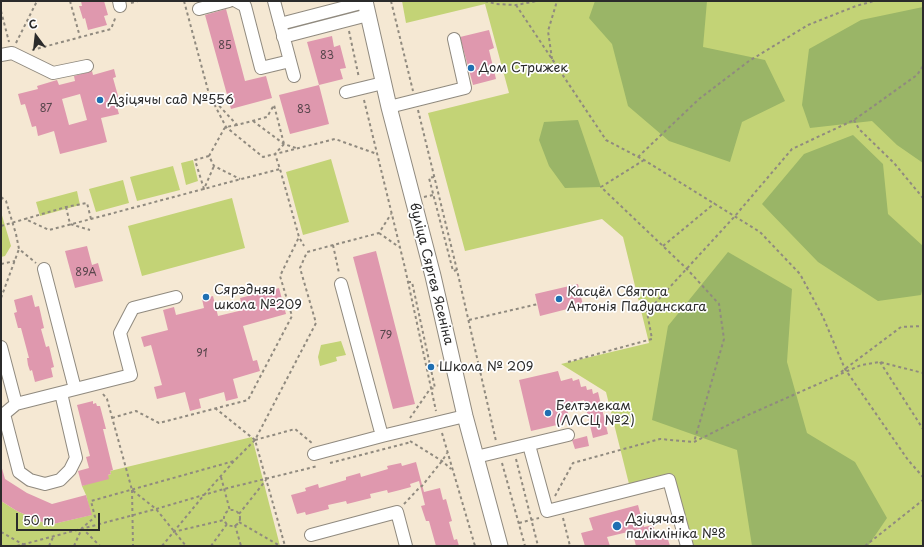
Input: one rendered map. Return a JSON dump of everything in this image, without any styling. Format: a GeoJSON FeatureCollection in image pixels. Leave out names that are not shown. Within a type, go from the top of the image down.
{"type":"FeatureCollection","features":[{"type":"Feature","properties":{"kind":"main road","name":"вуліца Сяргея Ясеніна"},"geometry":{"type":"LineString","coordinates":[[366,6],[389,107],[433,276],[465,416],[500,546]]}},
{"type":"Feature","properties":{"kind":"lane"},"geometry":{"type":"LineString","coordinates":[[199,10],[229,1]]}},
{"type":"Feature","properties":{"kind":"lane"},"geometry":{"type":"LineString","coordinates":[[236,1],[245,6],[261,68],[290,61]]}},
{"type":"Feature","properties":{"kind":"lane"},"geometry":{"type":"LineString","coordinates":[[274,1],[294,76]]}},
{"type":"Feature","properties":{"kind":"lane"},"geometry":{"type":"LineString","coordinates":[[284,37],[346,21],[366,6]]}},
{"type":"Feature","properties":{"kind":"lane"},"geometry":{"type":"LineString","coordinates":[[280,24],[366,6]]}},
{"type":"Feature","properties":{"kind":"lane"},"geometry":{"type":"LineString","coordinates":[[389,107],[466,88],[454,39]]}},
{"type":"Feature","properties":{"kind":"lane"},"geometry":{"type":"LineString","coordinates":[[9,54],[53,73],[87,66]]}},
{"type":"Feature","properties":{"kind":"lane"},"geometry":{"type":"LineString","coordinates":[[346,92],[384,83]]}},
{"type":"Feature","properties":{"kind":"lane"},"geometry":{"type":"LineString","coordinates":[[44,270],[75,389]]}},
{"type":"Feature","properties":{"kind":"lane"},"geometry":{"type":"LineString","coordinates":[[341,284],[382,436]]}},
{"type":"Feature","properties":{"kind":"lane"},"geometry":{"type":"LineString","coordinates":[[61,393],[76,458],[70,470],[60,480],[45,484],[30,480],[19,472],[2,415],[16,404],[131,375],[120,333],[132,308],[176,297]]}},
{"type":"Feature","properties":{"kind":"lane"},"geometry":{"type":"LineString","coordinates":[[1,347],[16,404]]}},
{"type":"Feature","properties":{"kind":"lane"},"geometry":{"type":"LineString","coordinates":[[318,453],[465,416]]}},
{"type":"Feature","properties":{"kind":"lane"},"geometry":{"type":"LineString","coordinates":[[476,457],[568,435]]}},
{"type":"Feature","properties":{"kind":"lane"},"geometry":{"type":"LineString","coordinates":[[529,445],[547,511],[669,480],[687,546]]}},
{"type":"Feature","properties":{"kind":"lane"},"geometry":{"type":"LineString","coordinates":[[311,535],[397,512],[406,546]]}},
{"type":"Feature","properties":{"kind":"path"},"geometry":{"type":"LineString","coordinates":[[9,54],[37,1]]}},
{"type":"Feature","properties":{"kind":"path"},"geometry":{"type":"LineString","coordinates":[[70,1],[80,37]]}},
{"type":"Feature","properties":{"kind":"path"},"geometry":{"type":"LineString","coordinates":[[183,1],[209,94],[226,127],[263,157],[335,139],[376,154]]}},
{"type":"Feature","properties":{"kind":"path"},"geometry":{"type":"LineString","coordinates":[[391,1],[457,270],[498,452],[525,546]]}},
{"type":"Feature","properties":{"kind":"path"},"geometry":{"type":"LineString","coordinates":[[485,1],[496,4],[516,5],[537,1]]}},
{"type":"Feature","properties":{"kind":"path"},"geometry":{"type":"LineString","coordinates":[[552,60],[548,31],[557,1]]}},
{"type":"Feature","properties":{"kind":"path"},"geometry":{"type":"LineString","coordinates":[[638,157],[699,99],[749,61],[808,26],[856,6],[874,1]]}},
{"type":"Feature","properties":{"kind":"path"},"geometry":{"type":"LineString","coordinates":[[9,54],[111,28],[119,3]]}},
{"type":"Feature","properties":{"kind":"path"},"geometry":{"type":"LineString","coordinates":[[516,5],[606,140],[644,160],[760,232],[800,274],[823,317],[846,370],[908,460],[923,477]]}},
{"type":"Feature","properties":{"kind":"path"},"geometry":{"type":"LineString","coordinates":[[1,11],[9,54]]}},
{"type":"Feature","properties":{"kind":"path"},"geometry":{"type":"LineString","coordinates":[[346,21],[376,154],[408,282],[430,389],[447,453],[475,546]]}},
{"type":"Feature","properties":{"kind":"path"},"geometry":{"type":"LineString","coordinates":[[568,362],[652,339],[647,312],[735,216],[792,149],[854,120],[917,75],[923,66]]}},
{"type":"Feature","properties":{"kind":"path"},"geometry":{"type":"LineString","coordinates":[[209,94],[237,124]]}},
{"type":"Feature","properties":{"kind":"path"},"geometry":{"type":"LineString","coordinates":[[204,189],[195,160],[209,156],[226,127],[267,118],[274,105],[284,144]]}},
{"type":"Feature","properties":{"kind":"path"},"geometry":{"type":"LineString","coordinates":[[854,120],[858,129],[894,163],[923,198]]}},
{"type":"Feature","properties":{"kind":"path"},"geometry":{"type":"LineString","coordinates":[[253,121],[284,144],[297,149]]}},
{"type":"Feature","properties":{"kind":"path"},"geometry":{"type":"LineString","coordinates":[[275,154],[284,144]]}},
{"type":"Feature","properties":{"kind":"path"},"geometry":{"type":"LineString","coordinates":[[275,154],[299,238],[304,246]]}},
{"type":"Feature","properties":{"kind":"path"},"geometry":{"type":"LineString","coordinates":[[209,156],[214,166],[241,179]]}},
{"type":"Feature","properties":{"kind":"path"},"geometry":{"type":"LineString","coordinates":[[644,160],[602,187],[687,269],[719,304],[724,339],[694,442]]}},
{"type":"Feature","properties":{"kind":"path"},"geometry":{"type":"LineString","coordinates":[[204,189],[214,166]]}},
{"type":"Feature","properties":{"kind":"path"},"geometry":{"type":"LineString","coordinates":[[25,219],[49,230],[280,169]]}},
{"type":"Feature","properties":{"kind":"path"},"geometry":{"type":"LineString","coordinates":[[434,177],[429,178],[453,271],[457,270]]}},
{"type":"Feature","properties":{"kind":"path"},"geometry":{"type":"LineString","coordinates":[[1,197],[6,201],[20,249],[44,270]]}},
{"type":"Feature","properties":{"kind":"path"},"geometry":{"type":"LineString","coordinates":[[1,226],[66,207],[87,203],[91,219]]}},
{"type":"Feature","properties":{"kind":"path"},"geometry":{"type":"LineString","coordinates":[[663,246],[715,203]]}},
{"type":"Feature","properties":{"kind":"path"},"geometry":{"type":"LineString","coordinates":[[66,207],[70,224]]}},
{"type":"Feature","properties":{"kind":"path"},"geometry":{"type":"LineString","coordinates":[[162,546],[234,461],[256,440],[316,323],[300,268],[307,252],[379,233],[391,214]]}},
{"type":"Feature","properties":{"kind":"path"},"geometry":{"type":"LineString","coordinates":[[70,224],[90,230]]}},
{"type":"Feature","properties":{"kind":"path"},"geometry":{"type":"LineString","coordinates":[[379,233],[399,247]]}},
{"type":"Feature","properties":{"kind":"path"},"geometry":{"type":"LineString","coordinates":[[112,418],[136,412],[159,423],[248,400],[292,316],[280,276],[299,238]]}},
{"type":"Feature","properties":{"kind":"path"},"geometry":{"type":"LineString","coordinates":[[333,245],[341,284]]}},
{"type":"Feature","properties":{"kind":"path"},"geometry":{"type":"LineString","coordinates":[[1,298],[20,249]]}},
{"type":"Feature","properties":{"kind":"path"},"geometry":{"type":"LineString","coordinates":[[1,264],[15,261]]}},
{"type":"Feature","properties":{"kind":"path"},"geometry":{"type":"LineString","coordinates":[[408,282],[412,282],[435,388],[430,389],[401,432],[411,442],[452,470]]}},
{"type":"Feature","properties":{"kind":"path"},"geometry":{"type":"LineString","coordinates":[[468,320],[538,304]]}},
{"type":"Feature","properties":{"kind":"path"},"geometry":{"type":"LineString","coordinates":[[547,511],[573,463],[660,439],[694,442],[748,415],[837,375],[846,370],[901,328],[923,326]]}},
{"type":"Feature","properties":{"kind":"path"},"geometry":{"type":"LineString","coordinates":[[846,370],[861,365],[880,362],[923,373]]}},
{"type":"Feature","properties":{"kind":"path"},"geometry":{"type":"LineString","coordinates":[[880,362],[923,429]]}},
{"type":"Feature","properties":{"kind":"path"},"geometry":{"type":"LineString","coordinates":[[94,384],[106,399],[132,490],[133,546]]}},
{"type":"Feature","properties":{"kind":"path"},"geometry":{"type":"LineString","coordinates":[[215,408],[256,440],[285,546]]}},
{"type":"Feature","properties":{"kind":"path"},"geometry":{"type":"LineString","coordinates":[[256,440],[295,429],[318,453]]}},
{"type":"Feature","properties":{"kind":"path"},"geometry":{"type":"LineString","coordinates":[[328,464],[411,442]]}},
{"type":"Feature","properties":{"kind":"path"},"geometry":{"type":"LineString","coordinates":[[513,448],[538,546]]}},
{"type":"Feature","properties":{"kind":"path"},"geometry":{"type":"LineString","coordinates":[[397,512],[420,486],[422,486],[442,462],[447,453]]}},
{"type":"Feature","properties":{"kind":"path"},"geometry":{"type":"LineString","coordinates":[[74,546],[82,528],[95,517],[91,501],[234,461]]}},
{"type":"Feature","properties":{"kind":"path"},"geometry":{"type":"LineString","coordinates":[[17,546],[156,509],[224,489],[320,465]]}},
{"type":"Feature","properties":{"kind":"path"},"geometry":{"type":"LineString","coordinates":[[221,477],[230,511]]}},
{"type":"Feature","properties":{"kind":"path"},"geometry":{"type":"LineString","coordinates":[[238,514],[267,479]]}},
{"type":"Feature","properties":{"kind":"path"},"geometry":{"type":"LineString","coordinates":[[132,490],[156,509],[186,546]]}},
{"type":"Feature","properties":{"kind":"path"},"geometry":{"type":"LineString","coordinates":[[865,546],[923,500]]}},
{"type":"Feature","properties":{"kind":"path"},"geometry":{"type":"LineString","coordinates":[[561,507],[570,546]]}},
{"type":"Feature","properties":{"kind":"path"},"geometry":{"type":"LineString","coordinates":[[224,520],[226,514],[230,511],[235,511],[240,519],[239,522]]}},
{"type":"Feature","properties":{"kind":"path"},"geometry":{"type":"LineString","coordinates":[[174,532],[224,520]]}},
{"type":"Feature","properties":{"kind":"path"},"geometry":{"type":"LineString","coordinates":[[224,520],[228,524],[235,525],[239,522]]}},
{"type":"Feature","properties":{"kind":"path"},"geometry":{"type":"LineString","coordinates":[[239,522],[280,546]]}},
{"type":"Feature","properties":{"kind":"path"},"geometry":{"type":"LineString","coordinates":[[211,546],[228,524]]}},
{"type":"Feature","properties":{"kind":"path"},"geometry":{"type":"LineString","coordinates":[[235,525],[241,546]]}},
{"type":"Feature","properties":{"kind":"path"},"geometry":{"type":"LineString","coordinates":[[82,528],[100,546]]}},
{"type":"Feature","properties":{"kind":"path"},"geometry":{"type":"LineString","coordinates":[[1,532],[25,545]]}},
{"type":"Feature","properties":{"kind":"path"},"geometry":{"type":"LineString","coordinates":[[49,546],[54,535]]}},
{"type":"Feature","properties":{"kind":"green space"},"geometry":{"type":"Polygon","coordinates":[[[402,1],[923,1],[923,546],[694,546],[673,474],[629,484],[606,392],[561,364],[649,343],[623,237],[602,219],[465,251],[428,113],[509,93],[485,4],[406,23],[402,1]]]}},
{"type":"Feature","properties":{"kind":"green space"},"geometry":{"type":"Polygon","coordinates":[[[595,1],[707,1],[703,47],[765,60],[785,101],[742,122],[730,162],[669,141],[628,106],[612,44],[589,18],[595,1]]]}},
{"type":"Feature","properties":{"kind":"green space"},"geometry":{"type":"Polygon","coordinates":[[[923,7],[923,163],[897,145],[872,121],[810,128],[802,105],[809,49],[861,20],[923,7]]]}},
{"type":"Feature","properties":{"kind":"green space"},"geometry":{"type":"Polygon","coordinates":[[[578,120],[601,187],[565,188],[549,166],[539,140],[544,122],[578,120]]]}},
{"type":"Feature","properties":{"kind":"green space"},"geometry":{"type":"Polygon","coordinates":[[[853,135],[883,164],[888,214],[923,246],[923,287],[921,295],[878,301],[818,262],[762,204],[804,154],[853,135]]]}},
{"type":"Feature","properties":{"kind":"green space"},"geometry":{"type":"Polygon","coordinates":[[[331,159],[349,222],[303,235],[286,172],[331,159]]]}},
{"type":"Feature","properties":{"kind":"green space"},"geometry":{"type":"Polygon","coordinates":[[[193,160],[198,181],[186,185],[181,163],[193,160]]]}},
{"type":"Feature","properties":{"kind":"green space"},"geometry":{"type":"Polygon","coordinates":[[[173,166],[180,190],[137,201],[130,177],[173,166]]]}},
{"type":"Feature","properties":{"kind":"green space"},"geometry":{"type":"Polygon","coordinates":[[[123,180],[129,203],[96,212],[89,189],[123,180]]]}},
{"type":"Feature","properties":{"kind":"green space"},"geometry":{"type":"Polygon","coordinates":[[[77,191],[80,205],[40,216],[36,202],[77,191]]]}},
{"type":"Feature","properties":{"kind":"green space"},"geometry":{"type":"Polygon","coordinates":[[[232,198],[245,248],[142,276],[128,226],[232,198]]]}},
{"type":"Feature","properties":{"kind":"green space"},"geometry":{"type":"Polygon","coordinates":[[[1,212],[11,246],[5,256],[1,257],[1,212]]]}},
{"type":"Feature","properties":{"kind":"green space"},"geometry":{"type":"Polygon","coordinates":[[[728,252],[792,289],[787,362],[807,433],[855,462],[887,518],[868,546],[752,546],[737,450],[652,420],[668,326],[728,252]]]}},
{"type":"Feature","properties":{"kind":"green space"},"geometry":{"type":"Polygon","coordinates":[[[341,341],[346,355],[336,357],[337,361],[320,366],[318,357],[321,345],[341,341]]]}},
{"type":"Feature","properties":{"kind":"green space"},"geometry":{"type":"Polygon","coordinates":[[[252,437],[280,546],[1,546],[1,501],[17,511],[49,525],[91,515],[82,486],[111,474],[110,471],[252,437]]]}},
{"type":"Feature","properties":{"kind":"building"},"geometry":{"type":"Polygon","coordinates":[[[81,1],[104,1],[108,15],[104,16],[107,25],[88,30],[85,18],[83,19],[79,6],[82,6],[81,1]]]}},
{"type":"Feature","properties":{"kind":"building"},"geometry":{"type":"Polygon","coordinates":[[[226,9],[245,81],[266,76],[272,98],[231,109],[205,15],[226,9]]]}},
{"type":"Feature","properties":{"kind":"building"},"geometry":{"type":"Polygon","coordinates":[[[489,30],[494,48],[489,50],[496,79],[473,85],[460,37],[489,30]]]}},
{"type":"Feature","properties":{"kind":"building"},"geometry":{"type":"Polygon","coordinates":[[[332,36],[334,47],[340,45],[346,68],[340,69],[343,79],[319,85],[307,42],[332,36]]]}},
{"type":"Feature","properties":{"kind":"building"},"geometry":{"type":"Polygon","coordinates":[[[114,69],[116,77],[113,78],[120,103],[116,104],[119,114],[101,118],[107,142],[60,154],[54,131],[38,136],[36,126],[32,127],[25,104],[21,105],[18,94],[38,89],[37,86],[57,80],[59,85],[75,81],[74,76],[92,71],[93,75],[114,69]],[[80,94],[62,99],[69,125],[87,120],[80,94]]]}},
{"type":"Feature","properties":{"kind":"building"},"geometry":{"type":"Polygon","coordinates":[[[319,85],[329,124],[290,134],[279,95],[319,85]]]}},
{"type":"Feature","properties":{"kind":"building"},"geometry":{"type":"Polygon","coordinates":[[[87,246],[92,265],[98,263],[103,281],[75,288],[65,251],[87,246]]]}},
{"type":"Feature","properties":{"kind":"building"},"geometry":{"type":"Polygon","coordinates":[[[376,251],[415,404],[393,409],[353,257],[376,251]]]}},
{"type":"Feature","properties":{"kind":"building","name":"Касцёл Святога Антонія Падуанскага"},"geometry":{"type":"Polygon","coordinates":[[[578,284],[583,305],[540,316],[535,294],[578,284]]]}},
{"type":"Feature","properties":{"kind":"building"},"geometry":{"type":"Polygon","coordinates":[[[279,288],[286,314],[243,326],[253,361],[257,360],[260,371],[233,379],[238,398],[226,401],[224,392],[199,399],[201,408],[190,411],[185,392],[157,399],[154,387],[162,385],[151,345],[144,347],[141,337],[168,330],[163,310],[174,307],[176,315],[204,308],[202,299],[213,296],[218,316],[243,310],[240,298],[279,288]]]}},
{"type":"Feature","properties":{"kind":"building"},"geometry":{"type":"Polygon","coordinates":[[[32,295],[35,307],[39,306],[44,328],[41,329],[46,347],[49,346],[54,367],[51,368],[53,377],[35,382],[32,370],[30,371],[28,365],[27,358],[29,358],[21,328],[18,328],[14,313],[17,312],[14,300],[32,295]]]}},
{"type":"Feature","properties":{"kind":"building","name":"Белтэлекам (ЛЛСЦ №2)"},"geometry":{"type":"Polygon","coordinates":[[[558,371],[561,381],[572,378],[573,381],[579,379],[581,387],[586,386],[587,390],[592,389],[593,394],[598,392],[608,434],[593,438],[584,400],[566,404],[570,422],[531,431],[519,380],[558,371]]]}},
{"type":"Feature","properties":{"kind":"building"},"geometry":{"type":"Polygon","coordinates":[[[93,401],[93,404],[96,403],[97,406],[100,406],[106,429],[103,429],[113,470],[110,471],[111,474],[108,475],[109,479],[82,486],[78,471],[89,468],[86,457],[90,456],[77,405],[93,401]]]}},
{"type":"Feature","properties":{"kind":"building"},"geometry":{"type":"Polygon","coordinates":[[[587,436],[589,446],[575,449],[572,440],[587,436]]]}},
{"type":"Feature","properties":{"kind":"building"},"geometry":{"type":"Polygon","coordinates":[[[416,462],[424,492],[440,488],[443,500],[446,499],[452,521],[449,522],[454,540],[457,539],[459,546],[436,546],[429,521],[426,521],[421,506],[425,505],[419,481],[410,484],[411,487],[400,490],[388,493],[387,490],[370,494],[371,498],[347,504],[346,501],[328,505],[329,509],[306,515],[305,512],[297,514],[291,495],[306,491],[305,488],[318,484],[319,488],[346,480],[346,477],[360,473],[361,477],[388,469],[387,466],[401,463],[402,466],[416,462]]]}},
{"type":"Feature","properties":{"kind":"building"},"geometry":{"type":"Polygon","coordinates":[[[1,465],[5,479],[27,493],[52,504],[86,495],[92,515],[49,525],[17,511],[1,501],[1,465]]]}},
{"type":"Feature","properties":{"kind":"building","name":"Дзіцячая паліклініка №8"},"geometry":{"type":"Polygon","coordinates":[[[638,505],[644,527],[653,525],[656,536],[666,533],[670,546],[636,546],[632,531],[607,537],[610,546],[585,546],[581,533],[593,530],[589,518],[638,505]]]}},
{"type":"Feature","properties":{"kind":"place","name":"Дом Стрижек"},"geometry":{"type":"Point","coordinates":[471,68]}},
{"type":"Feature","properties":{"kind":"place","name":"Дзіцячы сад №556"},"geometry":{"type":"Point","coordinates":[100,100]}},
{"type":"Feature","properties":{"kind":"place","name":"Сярэдняя школа №209"},"geometry":{"type":"Point","coordinates":[206,297]}},
{"type":"Feature","properties":{"kind":"place","name":"Касцёл Святога Антонія Падуанскага"},"geometry":{"type":"Point","coordinates":[559,299]}},
{"type":"Feature","properties":{"kind":"place","name":"Школа № 209"},"geometry":{"type":"Point","coordinates":[431,367]}},
{"type":"Feature","properties":{"kind":"place","name":"Белтэлекам (ЛЛСЦ №2)"},"geometry":{"type":"Point","coordinates":[548,413]}},
{"type":"Feature","properties":{"kind":"place","name":"Дзіцячая паліклініка №8"},"geometry":{"type":"Point","coordinates":[617,526]}}]}
